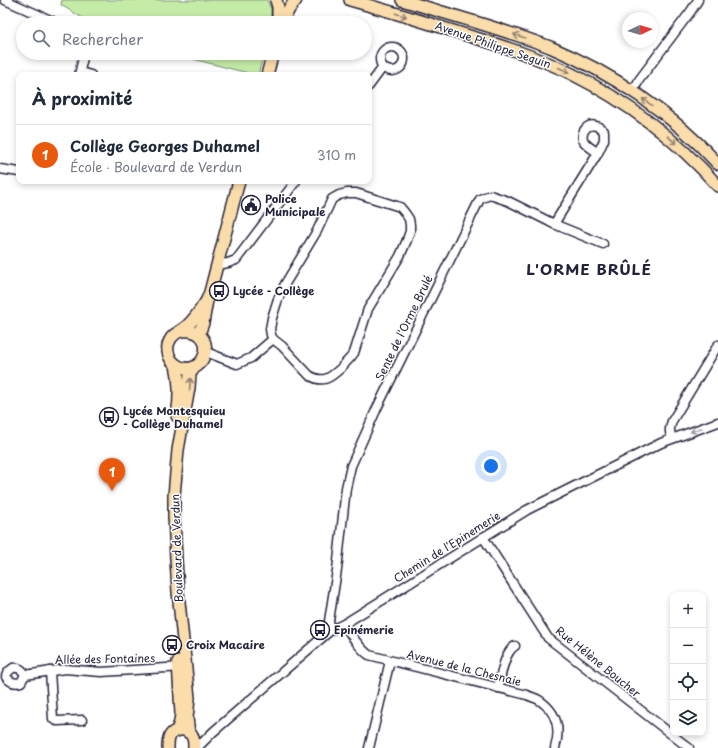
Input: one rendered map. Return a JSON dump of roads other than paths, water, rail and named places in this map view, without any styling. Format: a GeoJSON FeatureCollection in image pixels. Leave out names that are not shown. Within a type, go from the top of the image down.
{"type":"FeatureCollection","features":[{"type":"Feature","properties":{"kind":"main road"},"geometry":{"type":"LineString","coordinates":[[276,0],[278,16]]}},
{"type":"Feature","properties":{"kind":"main road"},"geometry":{"type":"LineString","coordinates":[[286,16],[296,0]]}},
{"type":"Feature","properties":{"kind":"main road","name":"Avenue Philippe Seguin"},"geometry":{"type":"LineString","coordinates":[[350,0],[516,50],[571,73],[615,98],[650,122],[689,155],[718,186]]}},
{"type":"Feature","properties":{"kind":"main road","name":"Avenue Philippe Seguin"},"geometry":{"type":"LineString","coordinates":[[402,0],[427,4],[549,47],[580,61],[632,91],[663,114],[700,146],[718,164]]}},
{"type":"Feature","properties":{"kind":"main road"},"geometry":{"type":"LineString","coordinates":[[268,72],[271,60]]}},
{"type":"Feature","properties":{"kind":"main road"},"geometry":{"type":"LineString","coordinates":[[199,334],[238,184]]}},
{"type":"Feature","properties":{"kind":"main road"},"geometry":{"type":"LineString","coordinates":[[182,330],[194,331],[199,334],[205,345],[206,352],[204,357],[196,366],[191,368],[181,367],[173,362],[169,356],[169,344],[171,338],[176,333],[182,330],[194,319],[207,300]]}},
{"type":"Feature","properties":{"kind":"main road","name":"Boulevard de Verdun"},"geometry":{"type":"LineString","coordinates":[[176,365],[179,385],[179,407],[170,472],[168,516],[170,572],[182,668],[189,698],[187,718],[194,748]]}},
{"type":"Feature","properties":{"kind":"main road","name":"Boulevard de Verdun"},"geometry":{"type":"LineString","coordinates":[[168,748],[169,737],[177,730],[181,718],[182,668],[174,496],[178,450],[190,374],[196,366]]}},
{"type":"Feature","properties":{"kind":"main road"},"geometry":{"type":"LineString","coordinates":[[177,730],[183,730],[190,735]]}},
{"type":"Feature","properties":{"kind":"street"},"geometry":{"type":"LineString","coordinates":[[5,0],[41,16]]}},
{"type":"Feature","properties":{"kind":"street"},"geometry":{"type":"LineString","coordinates":[[632,91],[698,0]]}},
{"type":"Feature","properties":{"kind":"street"},"geometry":{"type":"LineString","coordinates":[[80,72],[83,60]]}},
{"type":"Feature","properties":{"kind":"street"},"geometry":{"type":"LineString","coordinates":[[372,82],[384,67]]}},
{"type":"Feature","properties":{"kind":"street"},"geometry":{"type":"LineString","coordinates":[[554,224],[598,153]]}},
{"type":"Feature","properties":{"kind":"street"},"geometry":{"type":"LineString","coordinates":[[0,170],[16,172]]}},
{"type":"Feature","properties":{"kind":"street"},"geometry":{"type":"LineString","coordinates":[[217,266],[236,260],[294,184]]}},
{"type":"Feature","properties":{"kind":"street"},"geometry":{"type":"LineString","coordinates":[[347,192],[356,193],[400,208],[405,213],[409,219],[410,226],[407,240],[400,256],[368,309],[354,353],[350,359],[328,378],[324,380],[314,378],[309,375],[282,346],[273,339],[270,329],[278,299],[285,284],[317,231],[332,199],[347,192]]}},
{"type":"Feature","properties":{"kind":"street","name":"Sente de l'Orme Brulé"},"geometry":{"type":"LineString","coordinates":[[331,630],[329,621],[350,466],[480,199],[490,195],[508,201],[554,224],[602,244]]}},
{"type":"Feature","properties":{"kind":"street"},"geometry":{"type":"LineString","coordinates":[[206,352],[237,364],[251,358],[273,339]]}},
{"type":"Feature","properties":{"kind":"street"},"geometry":{"type":"LineString","coordinates":[[673,438],[669,431],[672,421],[718,345]]}},
{"type":"Feature","properties":{"kind":"street","name":"Chemin de l'Epinemerie"},"geometry":{"type":"LineString","coordinates":[[197,748],[213,732],[331,630],[344,624],[527,510],[654,446],[718,422]]}},
{"type":"Feature","properties":{"kind":"street","name":"Rue Hélène Boucher"},"geometry":{"type":"LineString","coordinates":[[483,538],[548,638],[689,748]]}},
{"type":"Feature","properties":{"kind":"street","name":"Avenue de la Chesnaie"},"geometry":{"type":"LineString","coordinates":[[344,624],[363,651],[369,656],[527,695],[539,700],[552,712],[556,720],[558,738],[555,748]]}},
{"type":"Feature","properties":{"kind":"street"},"geometry":{"type":"LineString","coordinates":[[498,688],[507,654],[511,648],[515,646]]}},
{"type":"Feature","properties":{"kind":"street"},"geometry":{"type":"LineString","coordinates":[[369,748],[390,661]]}},
{"type":"Feature","properties":{"kind":"street","name":"Allée des Fontaines"},"geometry":{"type":"LineString","coordinates":[[13,668],[21,670],[25,675],[21,682],[17,683],[11,682],[3,677],[13,668]]}},
{"type":"Feature","properties":{"kind":"street","name":"Allée des Fontaines"},"geometry":{"type":"LineString","coordinates":[[25,675],[65,669],[101,672],[182,668]]}},
{"type":"Feature","properties":{"kind":"street"},"geometry":{"type":"LineString","coordinates":[[50,671],[53,719],[57,721],[82,720]]}},
{"type":"Feature","properties":{"kind":"street","name":"Chemin de l'Epinemerie"},"geometry":{"type":"LineString","coordinates":[[190,735],[198,738],[213,732]]}},
{"type":"Feature","properties":{"kind":"place","name":"Police Municipale"},"geometry":{"type":"Point","coordinates":[251,205]}},
{"type":"Feature","properties":{"kind":"place","name":"Lycée - Collège"},"geometry":{"type":"Point","coordinates":[219,291]}},
{"type":"Feature","properties":{"kind":"place","name":"Lycée Montesquieu - Collège Duhamel"},"geometry":{"type":"Point","coordinates":[109,417]}},
{"type":"Feature","properties":{"kind":"place","name":"Collège Georges Duhamel"},"geometry":{"type":"Point","coordinates":[112,491]}},
{"type":"Feature","properties":{"kind":"place","name":"Epinémerie"},"geometry":{"type":"Point","coordinates":[320,630]}},
{"type":"Feature","properties":{"kind":"place","name":"Croix Macaire"},"geometry":{"type":"Point","coordinates":[172,645]}},
{"type":"Feature","properties":{"kind":"district","name":"L'ORME BRÛLÉ"},"geometry":{"type":"Point","coordinates":[589,270]}}]}
